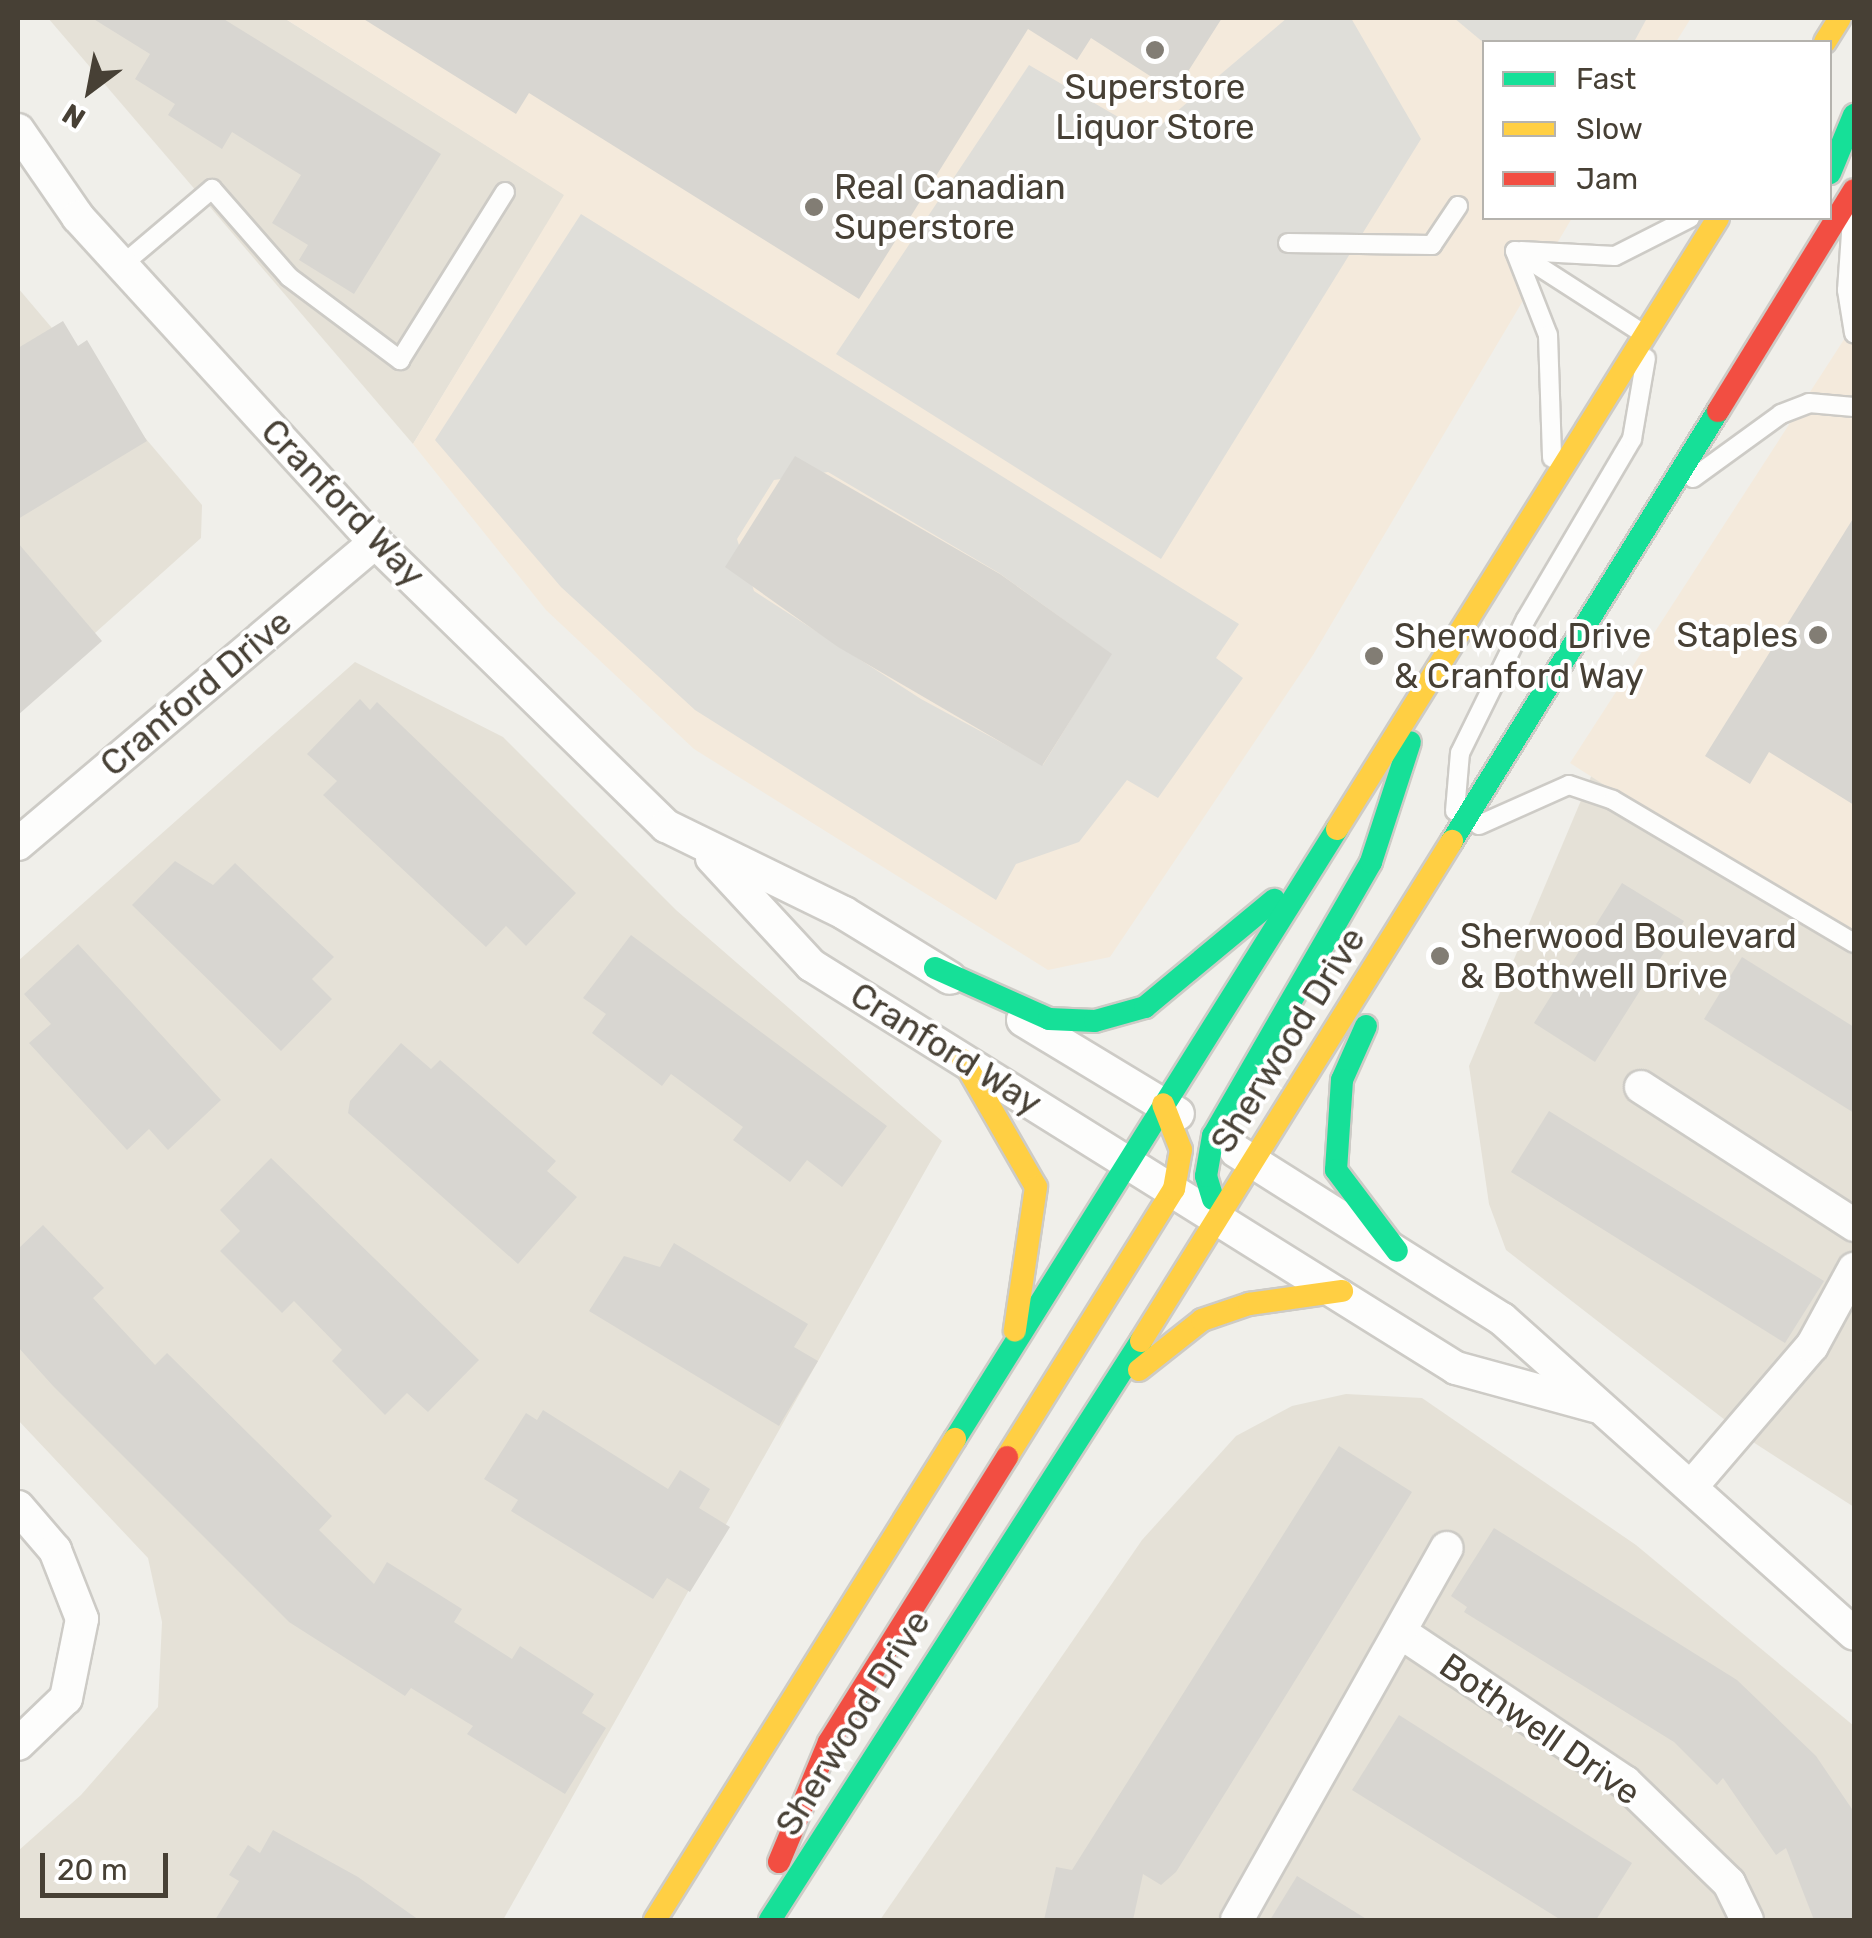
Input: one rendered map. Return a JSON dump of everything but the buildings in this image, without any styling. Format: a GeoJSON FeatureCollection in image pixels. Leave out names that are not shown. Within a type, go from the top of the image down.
{"type":"FeatureCollection","features":[{"type":"Feature","properties":{"kind":"main road"},"geometry":{"type":"LineString","coordinates":[[1826,40],[1840,18]]}},
{"type":"Feature","properties":{"kind":"main road"},"geometry":{"type":"LineString","coordinates":[[1832,168],[1854,114]]}},
{"type":"Feature","properties":{"kind":"main road","name":"Sherwood Drive"},"geometry":{"type":"LineString","coordinates":[[770,1920],[1222,1216],[1854,190]]}},
{"type":"Feature","properties":{"kind":"main road","name":"Sherwood Drive"},"geometry":{"type":"LineString","coordinates":[[655,1920],[1011,1357],[1163,1104],[1717,220]]}},
{"type":"Feature","properties":{"kind":"main road"},"geometry":{"type":"LineString","coordinates":[[1766,335],[1811,220]]}},
{"type":"Feature","properties":{"kind":"main road"},"geometry":{"type":"LineString","coordinates":[[1222,1216],[1206,1176],[1213,1136],[1371,862],[1431,676]]}},
{"type":"Feature","properties":{"kind":"main road"},"geometry":{"type":"LineString","coordinates":[[935,968],[1048,1019],[1096,1021],[1145,1008],[1310,868]]}},
{"type":"Feature","properties":{"kind":"main road"},"geometry":{"type":"LineString","coordinates":[[1368,977],[1370,1016],[1342,1080],[1336,1170],[1397,1251]]}},
{"type":"Feature","properties":{"kind":"main road"},"geometry":{"type":"LineString","coordinates":[[963,1060],[1036,1187],[1011,1357]]}},
{"type":"Feature","properties":{"kind":"main road"},"geometry":{"type":"LineString","coordinates":[[755,1920],[829,1742],[1174,1188],[1181,1150],[1163,1104]]}},
{"type":"Feature","properties":{"kind":"main road"},"geometry":{"type":"LineString","coordinates":[[1038,1499],[1143,1364],[1172,1340],[1249,1304],[1342,1291]]}},
{"type":"Feature","properties":{"kind":"street","name":"Cranford Way"},"geometry":{"type":"LineString","coordinates":[[18,130],[122,265],[375,542],[666,826],[844,912],[1254,1163]]}},
{"type":"Feature","properties":{"kind":"street","name":"Cranford Drive"},"geometry":{"type":"LineString","coordinates":[[18,844],[375,542]]}},
{"type":"Feature","properties":{"kind":"street","name":"Cranford Way"},"geometry":{"type":"LineString","coordinates":[[700,845],[811,965],[1222,1216]]}},
{"type":"Feature","properties":{"kind":"street"},"geometry":{"type":"LineString","coordinates":[[1640,1087],[1854,1225]]}},
{"type":"Feature","properties":{"kind":"street"},"geometry":{"type":"LineString","coordinates":[[1254,1163],[1502,1318],[1854,1634]]}},
{"type":"Feature","properties":{"kind":"street"},"geometry":{"type":"LineString","coordinates":[[1222,1216],[1456,1368],[1604,1408]]}},
{"type":"Feature","properties":{"kind":"street"},"geometry":{"type":"LineString","coordinates":[[1691,1487],[1812,1346],[1854,1269]]}},
{"type":"Feature","properties":{"kind":"street"},"geometry":{"type":"LineString","coordinates":[[18,1507],[55,1550],[82,1619],[66,1698],[18,1744]]}},
{"type":"Feature","properties":{"kind":"street","name":"Bothwell Drive"},"geometry":{"type":"LineString","coordinates":[[1237,1920],[1403,1634],[1447,1548]]}},
{"type":"Feature","properties":{"kind":"street","name":"Bothwell Drive"},"geometry":{"type":"LineString","coordinates":[[1403,1634],[1625,1782],[1729,1883],[1748,1920]]}},
{"type":"Feature","properties":{"kind":"lane"},"geometry":{"type":"LineString","coordinates":[[122,265],[212,189],[289,277],[400,360],[505,192]]}},
{"type":"Feature","properties":{"kind":"lane"},"geometry":{"type":"LineString","coordinates":[[1854,200],[1847,290],[1854,333]]}},
{"type":"Feature","properties":{"kind":"lane"},"geometry":{"type":"LineString","coordinates":[[1288,243],[1432,246],[1458,206]]}},
{"type":"Feature","properties":{"kind":"lane"},"geometry":{"type":"LineString","coordinates":[[1515,251],[1615,256],[1686,220]]}},
{"type":"Feature","properties":{"kind":"lane"},"geometry":{"type":"LineString","coordinates":[[1453,841],[1460,752],[1526,619],[1632,439],[1643,403],[1644,334],[1515,251]]}},
{"type":"Feature","properties":{"kind":"lane"},"geometry":{"type":"LineString","coordinates":[[1515,251],[1548,335],[1551,483]]}},
{"type":"Feature","properties":{"kind":"lane"},"geometry":{"type":"LineString","coordinates":[[1670,490],[1781,414],[1810,404],[1854,407]]}},
{"type":"Feature","properties":{"kind":"lane"},"geometry":{"type":"LineString","coordinates":[[1453,841],[1568,785],[1613,800],[1854,943]]}},
{"type":"Feature","properties":{"kind":"shaded area"},"geometry":{"type":"Polygon","coordinates":[[[48,18],[284,18],[565,195],[413,444],[48,18]]]}},
{"type":"Feature","properties":{"kind":"shaded area"},"geometry":{"type":"Polygon","coordinates":[[[284,18],[1691,18],[1677,40],[1482,40],[1482,220],[1571,220],[1313,655],[1110,957],[1048,970],[694,749],[546,610],[413,444],[564,195],[284,18]]]}},
{"type":"Feature","properties":{"kind":"shaded area"},"geometry":{"type":"Polygon","coordinates":[[[1287,18],[1351,18],[1421,139],[1161,559],[836,354],[1029,65],[1149,135],[1287,18]]]}},
{"type":"Feature","properties":{"kind":"shaded area"},"geometry":{"type":"Polygon","coordinates":[[[1454,18],[1647,18],[1635,40],[1482,41],[1454,18]]]}},
{"type":"Feature","properties":{"kind":"shaded area"},"geometry":{"type":"Polygon","coordinates":[[[581,214],[1239,624],[1216,658],[1243,678],[1158,798],[1127,780],[1079,842],[1016,864],[996,900],[695,710],[561,587],[435,440],[581,214]],[[828,472],[774,480],[737,539],[754,591],[921,699],[1043,765],[1111,654],[999,573],[828,472]]]}},
{"type":"Feature","properties":{"kind":"shaded area"},"geometry":{"type":"Polygon","coordinates":[[[18,288],[202,505],[201,538],[18,702],[18,288]]]}},
{"type":"Feature","properties":{"kind":"shaded area"},"geometry":{"type":"Polygon","coordinates":[[[1854,324],[1854,945],[1570,763],[1854,324]]]}},
{"type":"Feature","properties":{"kind":"shaded area"},"geometry":{"type":"Polygon","coordinates":[[[355,662],[503,737],[676,910],[942,1141],[503,1920],[18,1920],[18,1851],[81,1795],[158,1707],[162,1622],[148,1558],[18,1420],[18,961],[355,662]]]}},
{"type":"Feature","properties":{"kind":"shaded area"},"geometry":{"type":"Polygon","coordinates":[[[1593,772],[1854,943],[1854,1507],[1756,1444],[1506,1250],[1489,1204],[1469,1066],[1593,772]]]}},
{"type":"Feature","properties":{"kind":"shaded area"},"geometry":{"type":"Polygon","coordinates":[[[1346,1394],[1422,1398],[1636,1545],[1854,1726],[1854,1920],[880,1920],[1142,1540],[1236,1436],[1292,1406],[1346,1394]]]}},
{"type":"Feature","properties":{"kind":"traffic: fast"},"geometry":{"type":"LineString","coordinates":[[1832,168],[1854,115]]}},
{"type":"Feature","properties":{"kind":"traffic: fast"},"geometry":{"type":"LineString","coordinates":[[1452,841],[1718,411]]}},
{"type":"Feature","properties":{"kind":"traffic: fast"},"geometry":{"type":"LineString","coordinates":[[1213,1199],[1206,1176],[1213,1136],[1371,862],[1410,742]]}},
{"type":"Feature","properties":{"kind":"traffic: fast"},"geometry":{"type":"LineString","coordinates":[[955,1439],[1337,829]]}},
{"type":"Feature","properties":{"kind":"traffic: fast"},"geometry":{"type":"LineString","coordinates":[[935,968],[1049,1019],[1095,1021],[1145,1007],[1274,900]]}},
{"type":"Feature","properties":{"kind":"traffic: fast"},"geometry":{"type":"LineString","coordinates":[[1366,1026],[1342,1080],[1336,1170],[1397,1251]]}},
{"type":"Feature","properties":{"kind":"traffic: fast"},"geometry":{"type":"LineString","coordinates":[[770,1920],[1141,1341]]}},
{"type":"Feature","properties":{"kind":"traffic: slow"},"geometry":{"type":"LineString","coordinates":[[1826,40],[1840,18]]}},
{"type":"Feature","properties":{"kind":"traffic: slow"},"geometry":{"type":"LineString","coordinates":[[1337,829],[1717,220]]}},
{"type":"Feature","properties":{"kind":"traffic: slow"},"geometry":{"type":"LineString","coordinates":[[1141,1341],[1452,841]]}},
{"type":"Feature","properties":{"kind":"traffic: slow"},"geometry":{"type":"LineString","coordinates":[[963,1060],[1036,1187],[1015,1330]]}},
{"type":"Feature","properties":{"kind":"traffic: slow"},"geometry":{"type":"LineString","coordinates":[[1007,1457],[1174,1189],[1181,1150],[1163,1104]]}},
{"type":"Feature","properties":{"kind":"traffic: slow"},"geometry":{"type":"LineString","coordinates":[[1139,1370],[1202,1320],[1249,1304],[1342,1291]]}},
{"type":"Feature","properties":{"kind":"traffic: slow"},"geometry":{"type":"LineString","coordinates":[[655,1920],[955,1439]]}},
{"type":"Feature","properties":{"kind":"traffic: jam"},"geometry":{"type":"LineString","coordinates":[[1718,411],[1854,190]]}},
{"type":"Feature","properties":{"kind":"traffic: jam"},"geometry":{"type":"LineString","coordinates":[[779,1862],[829,1742],[1007,1457]]}},
{"type":"Feature","properties":{"kind":"place","name":"Superstore Liquor Store"},"geometry":{"type":"Point","coordinates":[1155,50]}},
{"type":"Feature","properties":{"kind":"place","name":"Real Canadian Superstore"},"geometry":{"type":"Point","coordinates":[814,207]}},
{"type":"Feature","properties":{"kind":"place","name":"Staples"},"geometry":{"type":"Point","coordinates":[1818,635]}},
{"type":"Feature","properties":{"kind":"place","name":"Sherwood Drive & Cranford Way"},"geometry":{"type":"Point","coordinates":[1374,656]}},
{"type":"Feature","properties":{"kind":"place","name":"Sherwood Boulevard & Bothwell Drive"},"geometry":{"type":"Point","coordinates":[1440,956]}}]}
